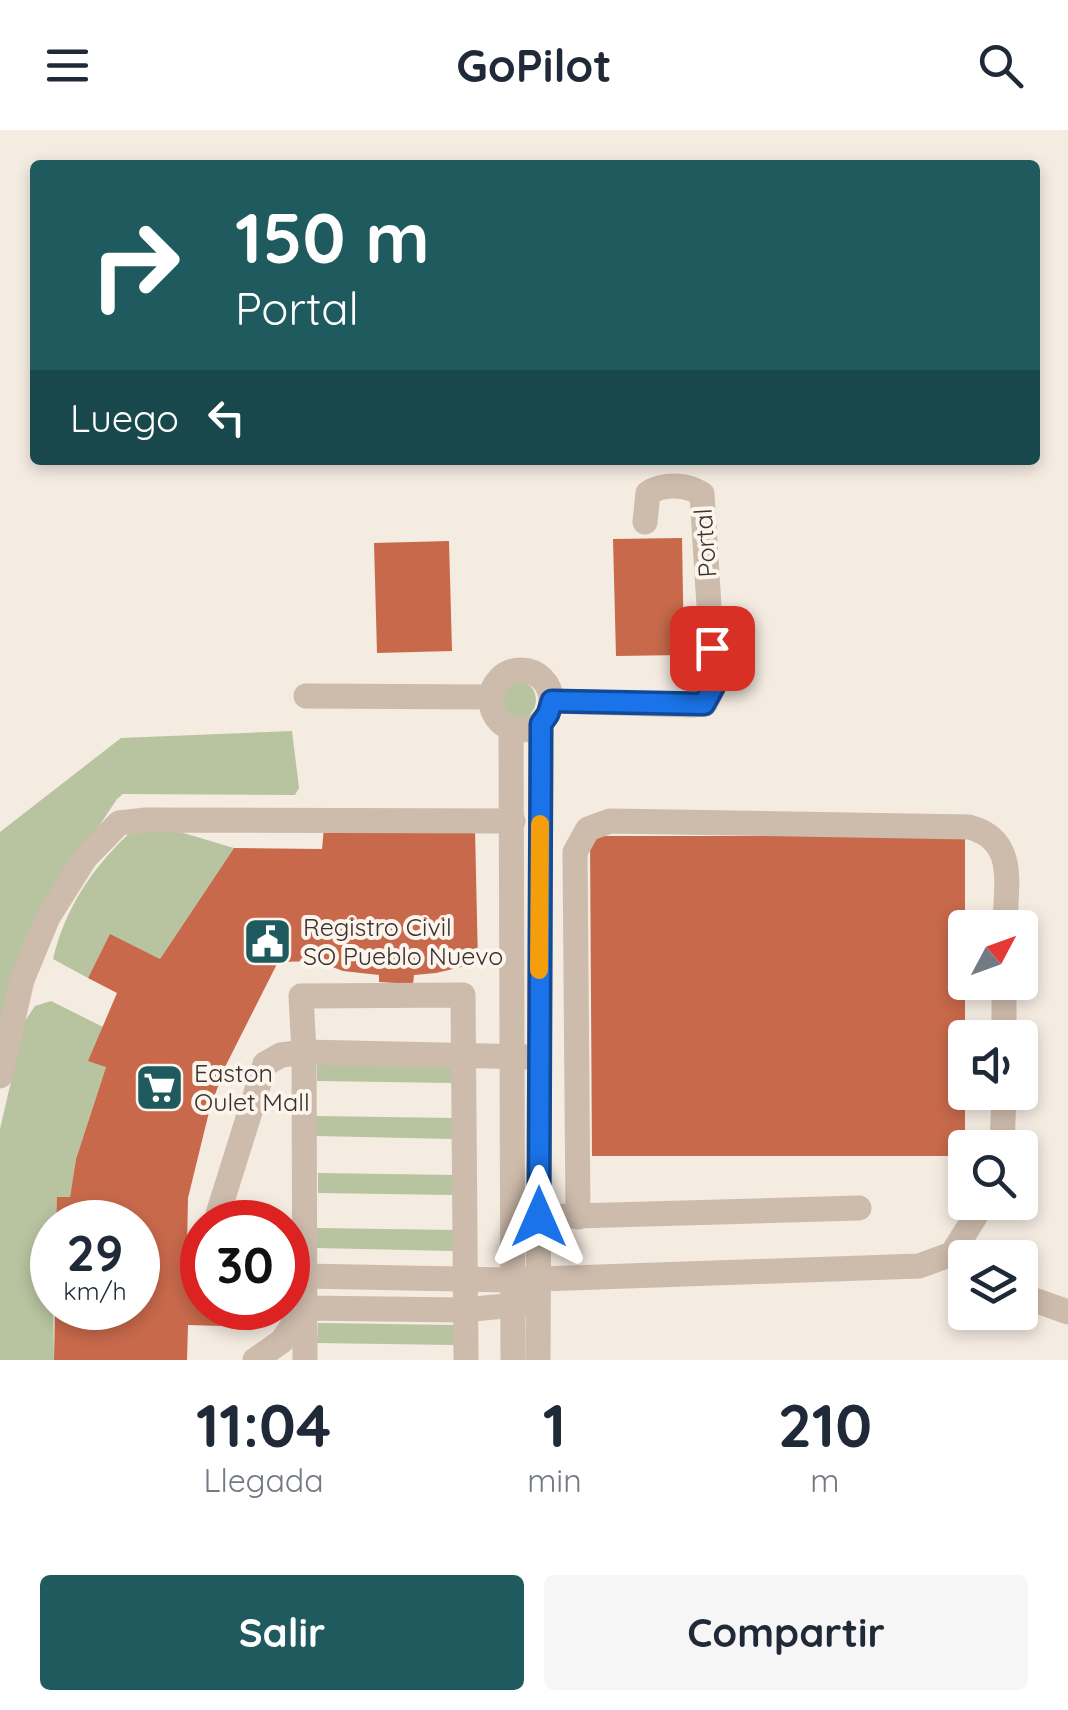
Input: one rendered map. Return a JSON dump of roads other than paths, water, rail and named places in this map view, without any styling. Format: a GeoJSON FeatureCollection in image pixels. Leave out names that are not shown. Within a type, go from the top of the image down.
{"type":"FeatureCollection","features":[{"type":"Feature","properties":{"kind":"street","name":"Portal"},"geometry":{"type":"LineString","coordinates":[[511,729],[530,730],[546,712],[704,704],[711,695],[714,686],[702,494],[691,486],[657,487],[648,492],[646,522]]}},
{"type":"Feature","properties":{"kind":"street"},"geometry":{"type":"LineString","coordinates":[[513,1360],[526,1292],[539,1217],[546,712],[550,692],[540,676],[522,670],[504,674],[490,697],[497,719],[511,729],[512,1056],[526,1292],[538,1360]]}},
{"type":"Feature","properties":{"kind":"street"},"geometry":{"type":"LineString","coordinates":[[306,696],[490,697]]}},
{"type":"Feature","properties":{"kind":"street"},"geometry":{"type":"LineString","coordinates":[[0,1076],[22,980],[48,917],[85,858],[119,823],[513,821]]}},
{"type":"Feature","properties":{"kind":"street"},"geometry":{"type":"LineString","coordinates":[[578,1217],[574,852],[588,829],[610,821],[969,827],[989,834],[1005,855],[1005,910]]}},
{"type":"Feature","properties":{"kind":"street"},"geometry":{"type":"LineString","coordinates":[[298,1200],[304,1052],[301,996],[463,995],[466,1360]]}},
{"type":"Feature","properties":{"kind":"street"},"geometry":{"type":"LineString","coordinates":[[222,1200],[265,1064],[280,1054],[539,1057]]}},
{"type":"Feature","properties":{"kind":"street"},"geometry":{"type":"LineString","coordinates":[[539,1217],[858,1208]]}},
{"type":"Feature","properties":{"kind":"street"},"geometry":{"type":"LineString","coordinates":[[310,1308],[464,1310],[526,1292],[919,1266],[948,1261]]}},
{"type":"Feature","properties":{"kind":"street"},"geometry":{"type":"LineString","coordinates":[[310,1268],[464,1278],[526,1292]]}},
{"type":"Feature","properties":{"kind":"street"},"geometry":{"type":"LineString","coordinates":[[1038,1301],[1068,1312]]}},
{"type":"Feature","properties":{"kind":"street"},"geometry":{"type":"LineString","coordinates":[[255,1360],[282,1341],[289,1330]]}},
{"type":"Feature","properties":{"kind":"street"},"geometry":{"type":"LineString","coordinates":[[304,1330],[305,1360]]}},
{"type":"Feature","properties":{"kind":"place","name":"Registro Civil SO Pueblo Nuevo"},"geometry":{"type":"Point","coordinates":[268,941]}},
{"type":"Feature","properties":{"kind":"place","name":"Easton Oulet Mall"},"geometry":{"type":"Point","coordinates":[159,1087]}}]}
